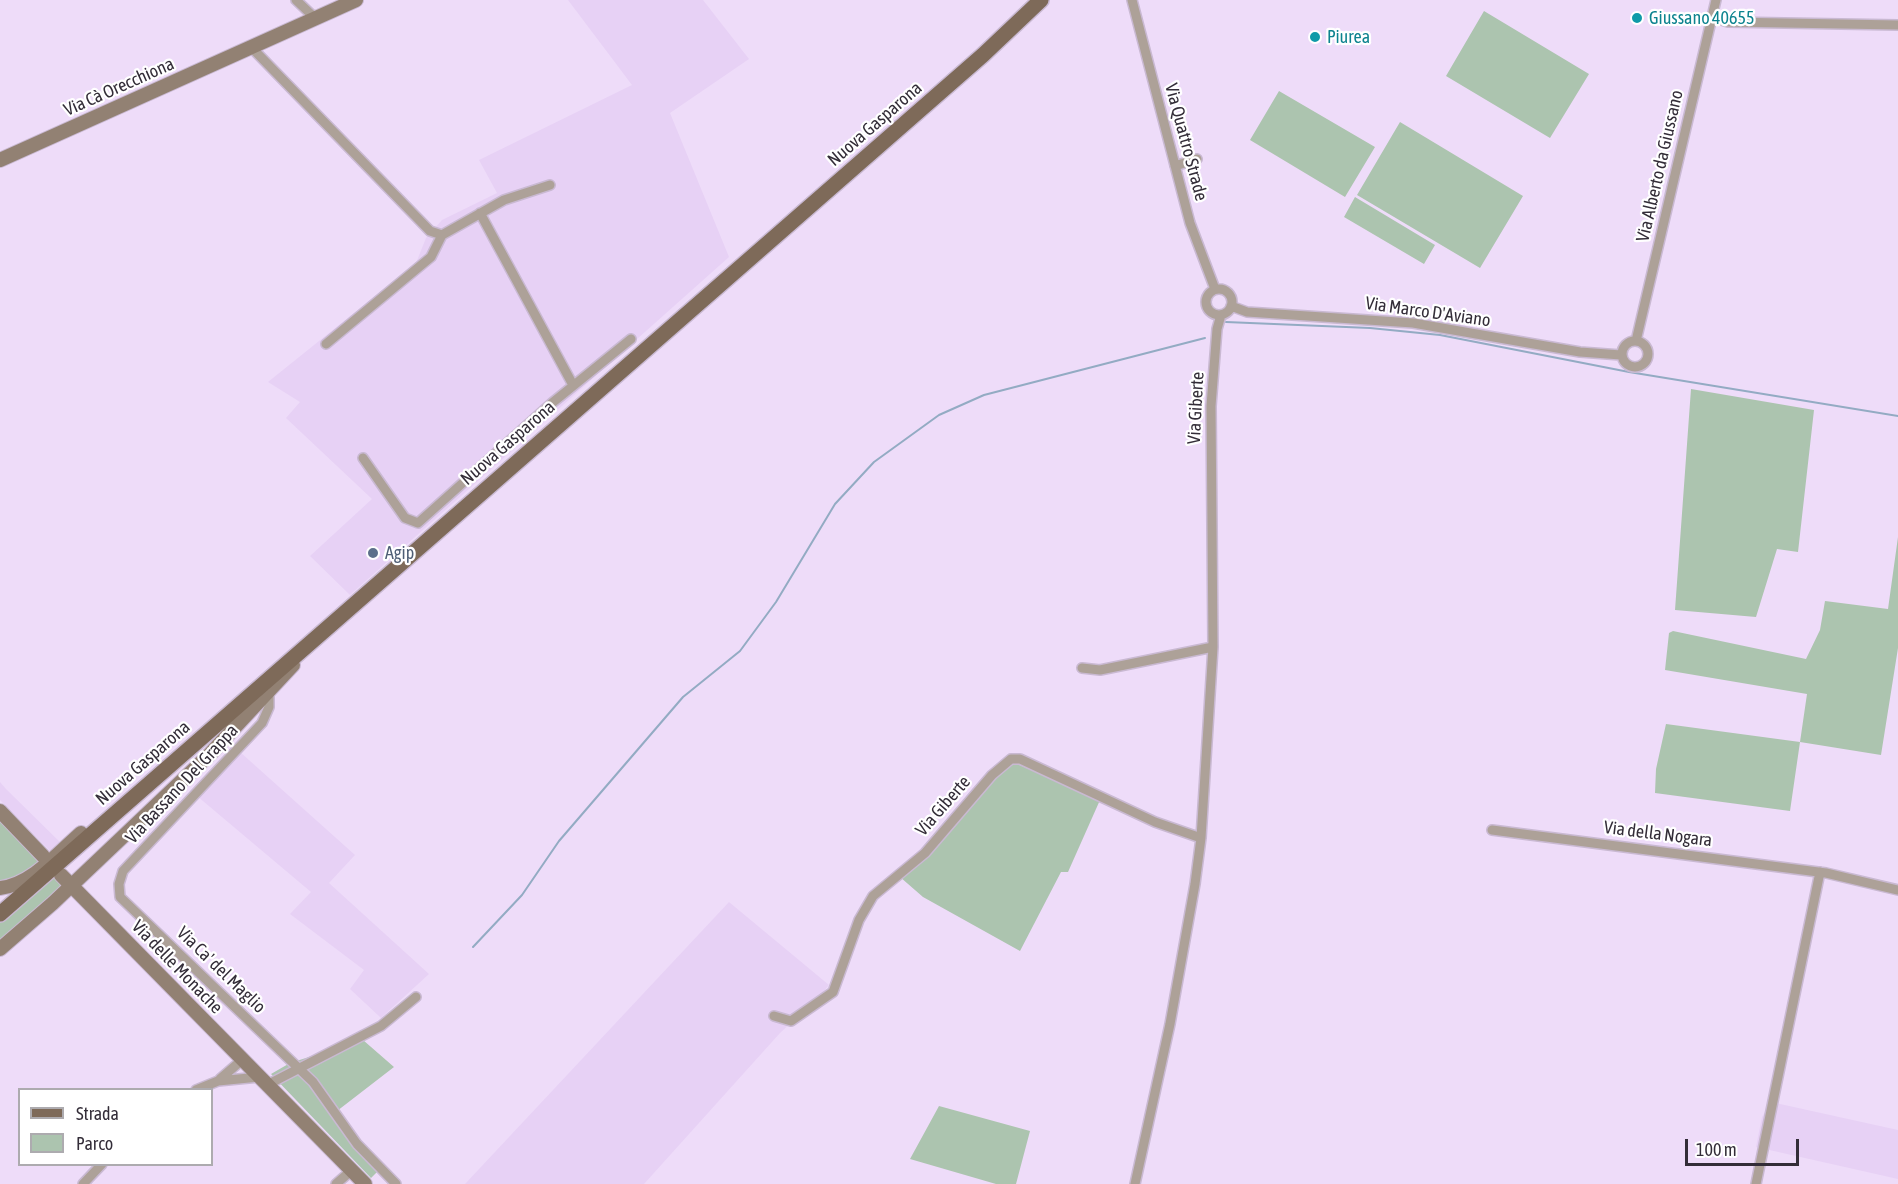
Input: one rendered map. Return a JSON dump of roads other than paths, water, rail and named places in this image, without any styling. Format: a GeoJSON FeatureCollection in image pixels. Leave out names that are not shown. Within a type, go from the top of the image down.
{"type":"FeatureCollection","features":[{"type":"Feature","properties":{"kind":"main road","name":"Nuova Gasparona"},"geometry":{"type":"LineString","coordinates":[[0,914],[1000,40],[1041,0]]}},
{"type":"Feature","properties":{"kind":"street"},"geometry":{"type":"LineString","coordinates":[[296,0],[316,19]]}},
{"type":"Feature","properties":{"kind":"street","name":"Via Cà Orecchiona"},"geometry":{"type":"LineString","coordinates":[[0,160],[356,0]]}},
{"type":"Feature","properties":{"kind":"street","name":"Via Quattro Strade"},"geometry":{"type":"LineString","coordinates":[[1132,0],[1190,223],[1215,290]]}},
{"type":"Feature","properties":{"kind":"street","name":"Via Alberto da Giussano"},"geometry":{"type":"LineString","coordinates":[[1636,340],[1716,0]]}},
{"type":"Feature","properties":{"kind":"street"},"geometry":{"type":"LineString","coordinates":[[1712,17],[1728,22],[1898,25]]}},
{"type":"Feature","properties":{"kind":"street"},"geometry":{"type":"LineString","coordinates":[[252,48],[430,231],[442,235]]}},
{"type":"Feature","properties":{"kind":"street"},"geometry":{"type":"LineString","coordinates":[[1175,166],[1197,159]]}},
{"type":"Feature","properties":{"kind":"street"},"geometry":{"type":"LineString","coordinates":[[326,344],[431,257],[442,235],[504,200],[550,185]]}},
{"type":"Feature","properties":{"kind":"street"},"geometry":{"type":"LineString","coordinates":[[480,213],[573,385]]}},
{"type":"Feature","properties":{"kind":"street"},"geometry":{"type":"LineString","coordinates":[[1215,290],[1223,290],[1229,294],[1231,306],[1221,315],[1213,314],[1206,307],[1206,298],[1215,290]]}},
{"type":"Feature","properties":{"kind":"street","name":"Via Marco D'Aviano"},"geometry":{"type":"LineString","coordinates":[[1231,306],[1247,312],[1413,323],[1580,352],[1621,355]]}},
{"type":"Feature","properties":{"kind":"street","name":"Via Giberte"},"geometry":{"type":"LineString","coordinates":[[1135,1184],[1170,1024],[1196,884],[1201,838],[1213,647],[1210,453],[1217,329],[1221,315]]}},
{"type":"Feature","properties":{"kind":"street"},"geometry":{"type":"LineString","coordinates":[[363,458],[405,518],[418,523],[552,403],[631,339]]}},
{"type":"Feature","properties":{"kind":"street"},"geometry":{"type":"LineString","coordinates":[[1636,340],[1644,344],[1648,352],[1643,365],[1630,367],[1623,361],[1621,355],[1625,345],[1636,340]]}},
{"type":"Feature","properties":{"kind":"street"},"geometry":{"type":"LineString","coordinates":[[552,403],[565,420]]}},
{"type":"Feature","properties":{"kind":"street"},"geometry":{"type":"LineString","coordinates":[[0,949],[95,864],[210,754],[290,667],[330,632],[352,605]]}},
{"type":"Feature","properties":{"kind":"street"},"geometry":{"type":"LineString","coordinates":[[1082,668],[1100,670],[1213,647]]}},
{"type":"Feature","properties":{"kind":"street","name":"Via Bassano Del Grappa"},"geometry":{"type":"LineString","coordinates":[[120,897],[119,884],[123,871],[262,723],[269,707],[269,692]]}},
{"type":"Feature","properties":{"kind":"street","name":"Via Giberte"},"geometry":{"type":"LineString","coordinates":[[774,1016],[791,1021],[833,992],[859,920],[873,896],[925,853],[984,783],[1011,759],[1020,759],[1155,822],[1201,838]]}},
{"type":"Feature","properties":{"kind":"street"},"geometry":{"type":"LineString","coordinates":[[0,888],[10,887],[27,878],[84,831],[130,800]]}},
{"type":"Feature","properties":{"kind":"street"},"geometry":{"type":"LineString","coordinates":[[0,811],[43,856]]}},
{"type":"Feature","properties":{"kind":"street","name":"Via della Nogara"},"geometry":{"type":"LineString","coordinates":[[1492,830],[1820,872],[1898,890]]}},
{"type":"Feature","properties":{"kind":"street"},"geometry":{"type":"LineString","coordinates":[[90,902],[83,891],[85,879],[95,864]]}},
{"type":"Feature","properties":{"kind":"street"},"geometry":{"type":"LineString","coordinates":[[1756,1184],[1820,872]]}},
{"type":"Feature","properties":{"kind":"street","name":"Via delle Monache"},"geometry":{"type":"LineString","coordinates":[[61,875],[365,1184]]}},
{"type":"Feature","properties":{"kind":"street"},"geometry":{"type":"LineString","coordinates":[[53,903],[73,897],[90,902]]}},
{"type":"Feature","properties":{"kind":"street","name":"Via Ca' del Maglio"},"geometry":{"type":"LineString","coordinates":[[120,897],[313,1082],[357,1143],[396,1184]]}},
{"type":"Feature","properties":{"kind":"street"},"geometry":{"type":"LineString","coordinates":[[199,1088],[218,1081],[263,1081],[298,1069],[381,1026],[416,997]]}},
{"type":"Feature","properties":{"kind":"street"},"geometry":{"type":"LineString","coordinates":[[218,1081],[242,1060]]}},
{"type":"Feature","properties":{"kind":"street"},"geometry":{"type":"LineString","coordinates":[[83,1184],[100,1166]]}},
{"type":"Feature","properties":{"kind":"street"},"geometry":{"type":"LineString","coordinates":[[336,1184],[352,1170]]}},
{"type":"Feature","properties":{"kind":"waterway"},"geometry":{"type":"LineString","coordinates":[[1226,322],[1370,328],[1440,335],[1629,372],[1898,416]]}},
{"type":"Feature","properties":{"kind":"waterway"},"geometry":{"type":"LineString","coordinates":[[473,947],[522,895],[559,841],[683,697],[740,651],[776,602],[835,504],[874,462],[939,415],[984,395],[1205,338]]}},
{"type":"Feature","properties":{"kind":"place","name":"Giussano 40655"},"geometry":{"type":"Point","coordinates":[1637,18]}},
{"type":"Feature","properties":{"kind":"place","name":"Piurea"},"geometry":{"type":"Point","coordinates":[1315,37]}},
{"type":"Feature","properties":{"kind":"place","name":"Agip"},"geometry":{"type":"Point","coordinates":[373,553]}}]}
